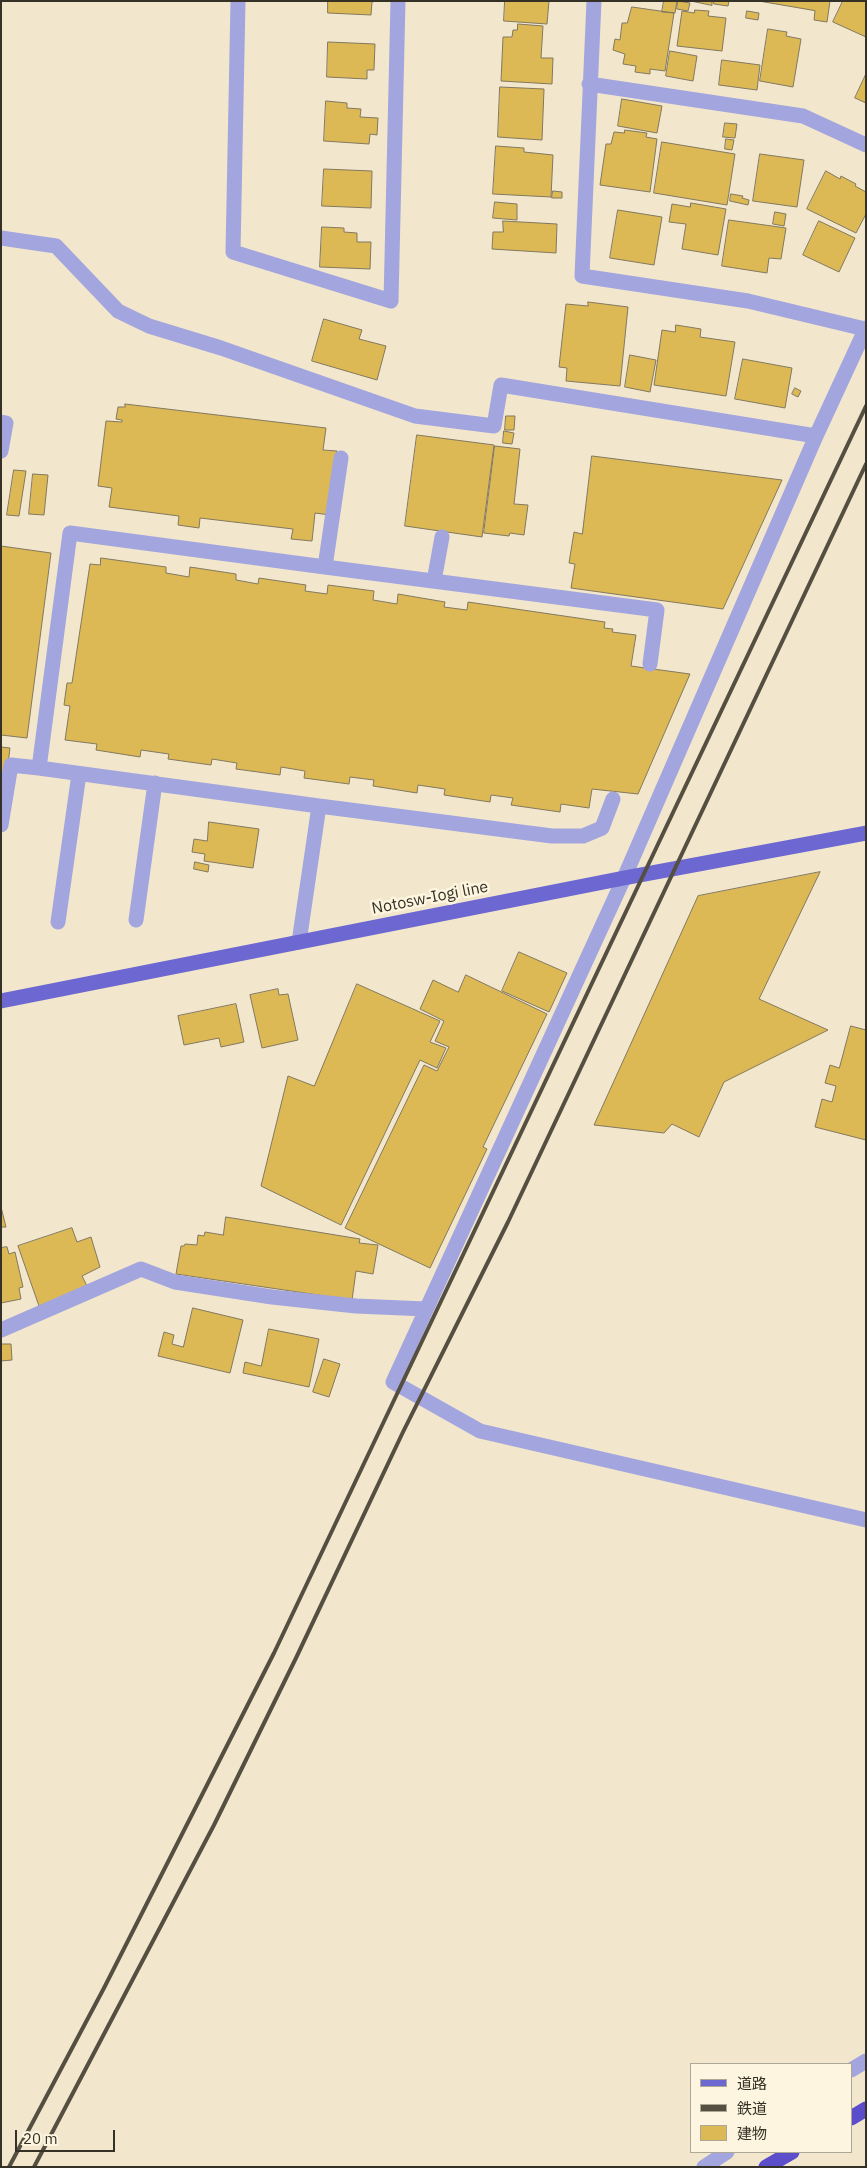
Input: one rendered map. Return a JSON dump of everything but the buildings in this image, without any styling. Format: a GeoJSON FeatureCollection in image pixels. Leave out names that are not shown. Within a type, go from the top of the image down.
{"type":"FeatureCollection","features":[{"type":"Feature","properties":{"kind":"highway"},"geometry":{"type":"LineString","coordinates":[[852,2117],[866,2109]]}},
{"type":"Feature","properties":{"kind":"highway"},"geometry":{"type":"LineString","coordinates":[[766,2167],[790,2153]]}},
{"type":"Feature","properties":{"kind":"main road","name":"Notosw-Iogi line"},"geometry":{"type":"LineString","coordinates":[[1,1001],[624,878],[866,833]]}},
{"type":"Feature","properties":{"kind":"street"},"geometry":{"type":"LineString","coordinates":[[238,1],[233,252],[391,301],[398,1]]}},
{"type":"Feature","properties":{"kind":"street"},"geometry":{"type":"LineString","coordinates":[[594,1],[582,276],[748,301],[865,328],[816,436],[624,878],[393,1382],[480,1431],[866,1520]]}},
{"type":"Feature","properties":{"kind":"street"},"geometry":{"type":"LineString","coordinates":[[589,84],[803,116],[866,145]]}},
{"type":"Feature","properties":{"kind":"street"},"geometry":{"type":"LineString","coordinates":[[1,238],[56,246],[118,311],[149,326],[221,348],[415,416],[494,426],[501,385],[816,436]]}},
{"type":"Feature","properties":{"kind":"street"},"geometry":{"type":"LineString","coordinates":[[1,422],[6,423],[1,451]]}},
{"type":"Feature","properties":{"kind":"street"},"geometry":{"type":"LineString","coordinates":[[325,567],[341,458]]}},
{"type":"Feature","properties":{"kind":"street"},"geometry":{"type":"LineString","coordinates":[[39,768],[70,533],[657,610],[650,664]]}},
{"type":"Feature","properties":{"kind":"street"},"geometry":{"type":"LineString","coordinates":[[434,581],[442,537]]}},
{"type":"Feature","properties":{"kind":"street"},"geometry":{"type":"LineString","coordinates":[[1,825],[11,765],[552,836],[583,836],[602,828],[613,799]]}},
{"type":"Feature","properties":{"kind":"street"},"geometry":{"type":"LineString","coordinates":[[58,922],[79,774]]}},
{"type":"Feature","properties":{"kind":"street"},"geometry":{"type":"LineString","coordinates":[[136,920],[155,784]]}},
{"type":"Feature","properties":{"kind":"street"},"geometry":{"type":"LineString","coordinates":[[299,942],[319,806]]}},
{"type":"Feature","properties":{"kind":"street"},"geometry":{"type":"LineString","coordinates":[[1,1330],[141,1269],[175,1282],[272,1297],[356,1306],[426,1309]]}},
{"type":"Feature","properties":{"kind":"street"},"geometry":{"type":"LineString","coordinates":[[852,2069],[866,2061]]}},
{"type":"Feature","properties":{"kind":"street"},"geometry":{"type":"LineString","coordinates":[[704,2167],[725,2153]]}},
{"type":"Feature","properties":{"kind":"railway"},"geometry":{"type":"LineString","coordinates":[[9,2167],[104,1988],[274,1653],[866,406]]}},
{"type":"Feature","properties":{"kind":"railway"},"geometry":{"type":"LineString","coordinates":[[34,2167],[214,1825],[296,1658],[403,1432],[508,1222],[866,464]]}}]}
